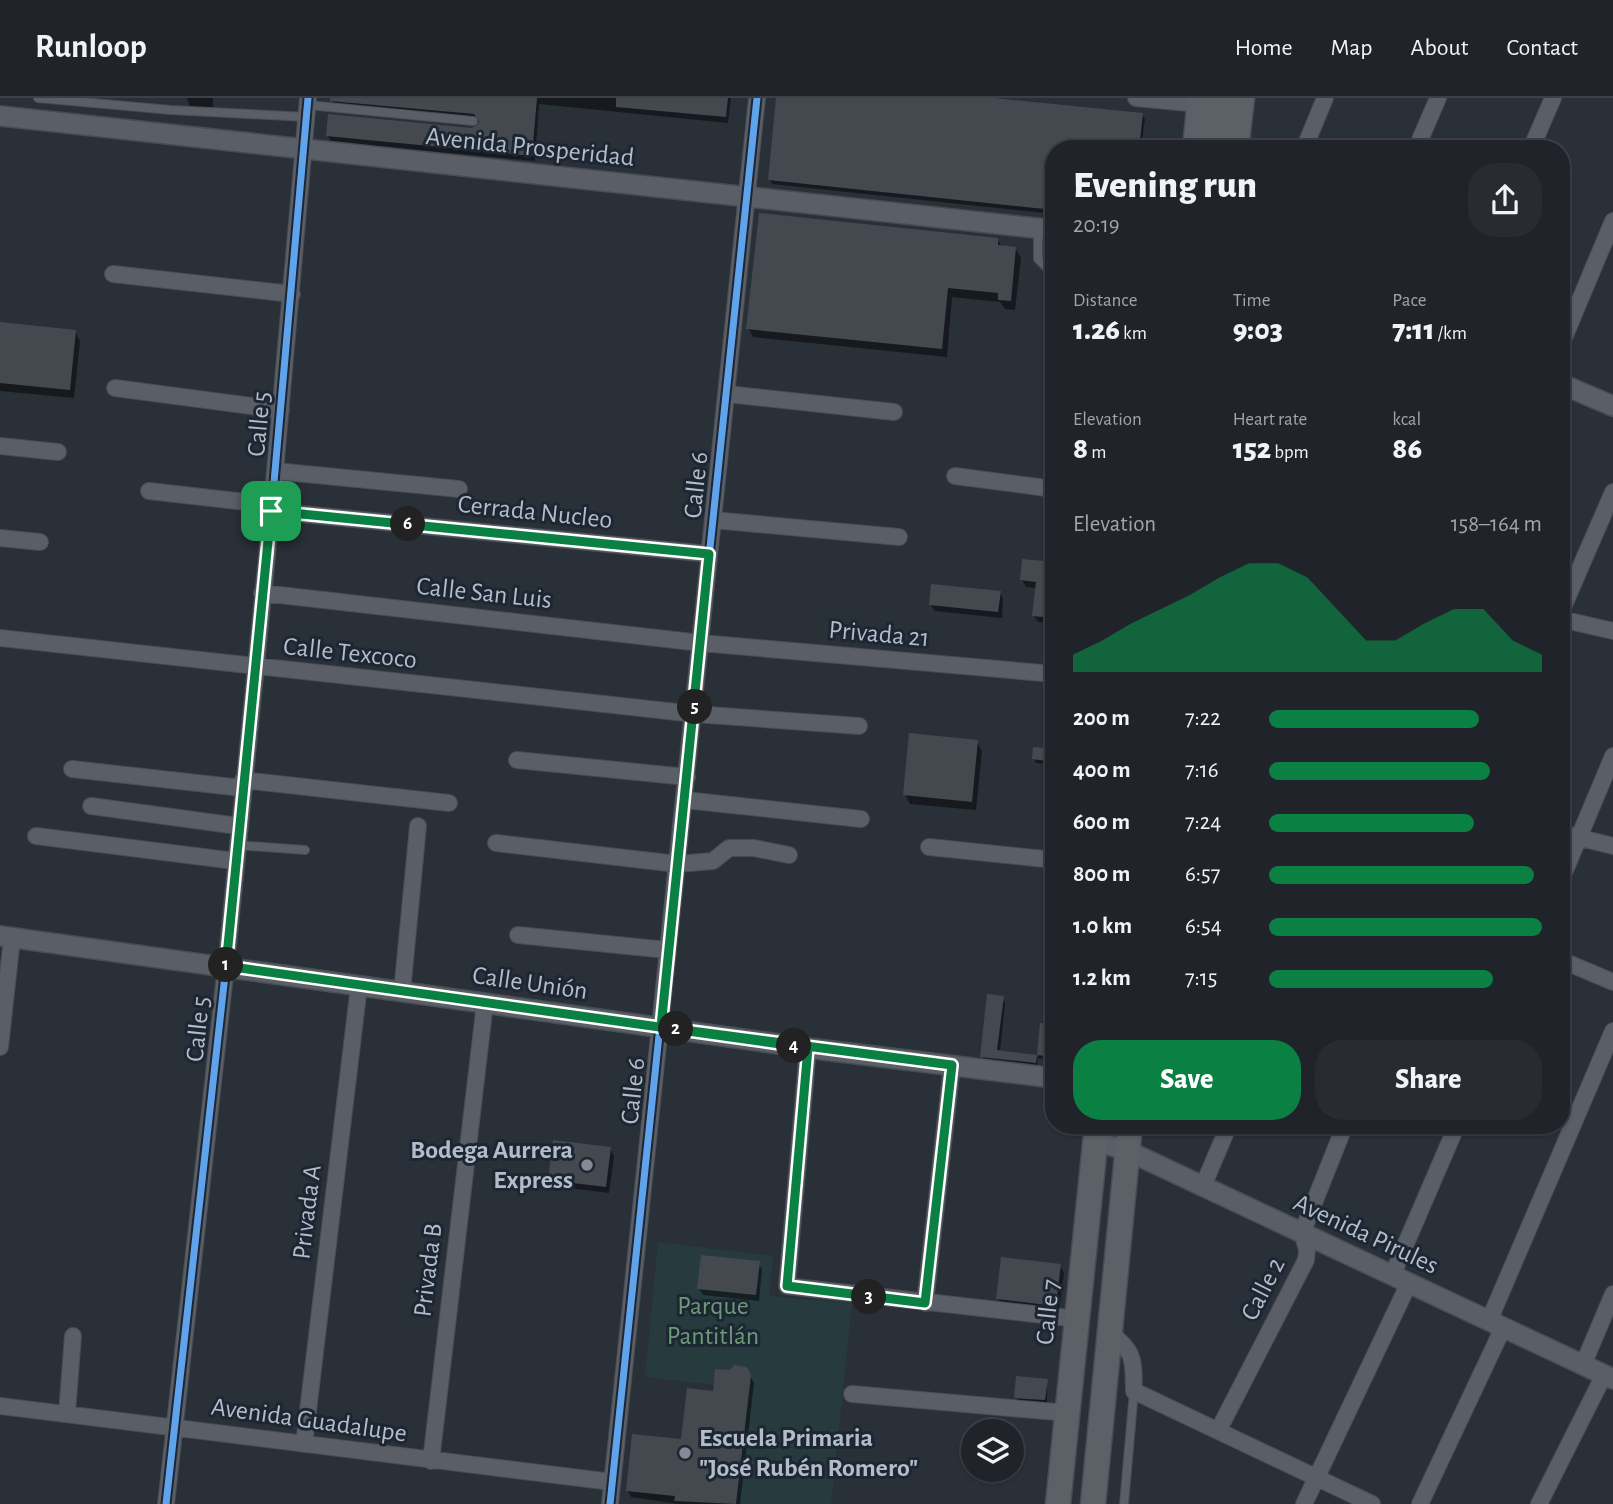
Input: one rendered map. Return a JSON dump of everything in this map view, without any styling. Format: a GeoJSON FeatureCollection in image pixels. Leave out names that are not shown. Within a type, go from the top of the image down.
{"type":"FeatureCollection","features":[{"type":"Feature","properties":{"kind":"main road"},"geometry":{"type":"LineString","coordinates":[[1218,140],[1223,98]]}},
{"type":"Feature","properties":{"kind":"main road"},"geometry":{"type":"LineString","coordinates":[[1237,140],[1242,98]]}},
{"type":"Feature","properties":{"kind":"main road"},"geometry":{"type":"LineString","coordinates":[[1196,140],[1200,101]]}},
{"type":"Feature","properties":{"kind":"main road","name":"Calle 7"},"geometry":{"type":"LineString","coordinates":[[1058,1504],[1096,1134]]}},
{"type":"Feature","properties":{"kind":"main road"},"geometry":{"type":"LineString","coordinates":[[1093,1504],[1129,1134]]}},
{"type":"Feature","properties":{"kind":"main road"},"geometry":{"type":"LineString","coordinates":[[1101,1421],[1110,1484],[1110,1504]]}},
{"type":"Feature","properties":{"kind":"street","name":"Calle 6"},"geometry":{"type":"LineString","coordinates":[[610,1504],[667,950],[695,714],[757,98]]}},
{"type":"Feature","properties":{"kind":"street"},"geometry":{"type":"LineString","coordinates":[[1136,98],[1200,101]]}},
{"type":"Feature","properties":{"kind":"street"},"geometry":{"type":"LineString","coordinates":[[1308,140],[1325,98]]}},
{"type":"Feature","properties":{"kind":"street"},"geometry":{"type":"LineString","coordinates":[[1420,140],[1438,98]]}},
{"type":"Feature","properties":{"kind":"street"},"geometry":{"type":"LineString","coordinates":[[1535,140],[1553,98]]}},
{"type":"Feature","properties":{"kind":"street","name":"Calle 5"},"geometry":{"type":"LineString","coordinates":[[166,1504],[226,966],[242,784],[272,508],[307,107]]}},
{"type":"Feature","properties":{"kind":"street","name":"Avenida Prosperidad"},"geometry":{"type":"LineString","coordinates":[[0,116],[1045,229]]}},
{"type":"Feature","properties":{"kind":"street"},"geometry":{"type":"LineString","coordinates":[[1570,324],[1613,221]]}},
{"type":"Feature","properties":{"kind":"street"},"geometry":{"type":"LineString","coordinates":[[113,274],[292,294]]}},
{"type":"Feature","properties":{"kind":"street"},"geometry":{"type":"LineString","coordinates":[[115,388],[281,410]]}},
{"type":"Feature","properties":{"kind":"street"},"geometry":{"type":"LineString","coordinates":[[1570,388],[1613,406]]}},
{"type":"Feature","properties":{"kind":"street"},"geometry":{"type":"LineString","coordinates":[[727,394],[894,412]]}},
{"type":"Feature","properties":{"kind":"street"},"geometry":{"type":"LineString","coordinates":[[0,446],[58,452]]}},
{"type":"Feature","properties":{"kind":"street","name":"Calle 5"},"geometry":{"type":"LineString","coordinates":[[275,471],[459,489]]}},
{"type":"Feature","properties":{"kind":"street"},"geometry":{"type":"LineString","coordinates":[[955,476],[1045,488]]}},
{"type":"Feature","properties":{"kind":"street","name":"Cerrada Nucleo"},"geometry":{"type":"LineString","coordinates":[[149,491],[272,508],[709,554]]}},
{"type":"Feature","properties":{"kind":"street"},"geometry":{"type":"LineString","coordinates":[[1570,591],[1613,492]]}},
{"type":"Feature","properties":{"kind":"street"},"geometry":{"type":"LineString","coordinates":[[713,520],[899,537]]}},
{"type":"Feature","properties":{"kind":"street"},"geometry":{"type":"LineString","coordinates":[[0,538],[40,542]]}},
{"type":"Feature","properties":{"kind":"street","name":"Calle San Luis"},"geometry":{"type":"LineString","coordinates":[[262,593],[701,643]]}},
{"type":"Feature","properties":{"kind":"street"},"geometry":{"type":"LineString","coordinates":[[1570,621],[1613,631]]}},
{"type":"Feature","properties":{"kind":"street","name":"Calle Texcoco"},"geometry":{"type":"LineString","coordinates":[[0,638],[695,714],[859,726]]}},
{"type":"Feature","properties":{"kind":"street","name":"Privada 21"},"geometry":{"type":"LineString","coordinates":[[701,643],[1045,673]]}},
{"type":"Feature","properties":{"kind":"street"},"geometry":{"type":"LineString","coordinates":[[1570,857],[1613,756]]}},
{"type":"Feature","properties":{"kind":"street"},"geometry":{"type":"LineString","coordinates":[[517,760],[687,777]]}},
{"type":"Feature","properties":{"kind":"street"},"geometry":{"type":"LineString","coordinates":[[72,768],[449,803]]}},
{"type":"Feature","properties":{"kind":"street"},"geometry":{"type":"LineString","coordinates":[[685,800],[861,819]]}},
{"type":"Feature","properties":{"kind":"street"},"geometry":{"type":"LineString","coordinates":[[91,806],[238,826]]}},
{"type":"Feature","properties":{"kind":"street"},"geometry":{"type":"LineString","coordinates":[[402,992],[418,826]]}},
{"type":"Feature","properties":{"kind":"street"},"geometry":{"type":"LineString","coordinates":[[1570,835],[1613,846]]}},
{"type":"Feature","properties":{"kind":"street"},"geometry":{"type":"LineString","coordinates":[[36,836],[236,853]]}},
{"type":"Feature","properties":{"kind":"street"},"geometry":{"type":"LineString","coordinates":[[496,843],[677,864],[713,861],[729,848],[754,848],[789,855]]}},
{"type":"Feature","properties":{"kind":"street"},"geometry":{"type":"LineString","coordinates":[[929,847],[1045,859]]}},
{"type":"Feature","properties":{"kind":"street"},"geometry":{"type":"LineString","coordinates":[[518,934],[667,950]]}},
{"type":"Feature","properties":{"kind":"street"},"geometry":{"type":"LineString","coordinates":[[0,1047],[6,937]]}},
{"type":"Feature","properties":{"kind":"street","name":"Calle Unión"},"geometry":{"type":"LineString","coordinates":[[6,937],[808,1048],[1045,1077]]}},
{"type":"Feature","properties":{"kind":"street"},"geometry":{"type":"LineString","coordinates":[[1570,964],[1613,982]]}},
{"type":"Feature","properties":{"kind":"street","name":"Privada A"},"geometry":{"type":"LineString","coordinates":[[304,1444],[359,986]]}},
{"type":"Feature","properties":{"kind":"street","name":"Privada B"},"geometry":{"type":"LineString","coordinates":[[430,1461],[485,1003]]}},
{"type":"Feature","properties":{"kind":"street"},"geometry":{"type":"LineString","coordinates":[[1420,1504],[1496,1324],[1613,1031]]}},
{"type":"Feature","properties":{"kind":"street"},"geometry":{"type":"LineString","coordinates":[[808,1048],[787,1286],[1077,1320]]}},
{"type":"Feature","properties":{"kind":"street"},"geometry":{"type":"LineString","coordinates":[[925,1303],[952,1065]]}},
{"type":"Feature","properties":{"kind":"street","name":"Avenida Pirules"},"geometry":{"type":"LineString","coordinates":[[1098,1134],[1128,1151],[1608,1377]]}},
{"type":"Feature","properties":{"kind":"street"},"geometry":{"type":"LineString","coordinates":[[1203,1186],[1224,1134]]}},
{"type":"Feature","properties":{"kind":"street","name":"Calle 2"},"geometry":{"type":"LineString","coordinates":[[1218,1431],[1306,1260],[1307,1249],[1302,1233],[1341,1134]]}},
{"type":"Feature","properties":{"kind":"street"},"geometry":{"type":"LineString","coordinates":[[1304,1504],[1401,1280],[1454,1134]]}},
{"type":"Feature","properties":{"kind":"street"},"geometry":{"type":"LineString","coordinates":[[1583,1365],[1613,1294]]}},
{"type":"Feature","properties":{"kind":"street"},"geometry":{"type":"LineString","coordinates":[[1110,1333],[1126,1344],[1133,1358],[1133,1391],[1372,1504]]}},
{"type":"Feature","properties":{"kind":"street"},"geometry":{"type":"LineString","coordinates":[[66,1413],[73,1336]]}},
{"type":"Feature","properties":{"kind":"street"},"geometry":{"type":"LineString","coordinates":[[1539,1504],[1608,1377]]}},
{"type":"Feature","properties":{"kind":"street"},"geometry":{"type":"LineString","coordinates":[[852,1394],[1068,1413]]}},
{"type":"Feature","properties":{"kind":"street","name":"Avenida Guadalupe"},"geometry":{"type":"LineString","coordinates":[[0,1406],[612,1482]]}},
{"type":"Feature","properties":{"kind":"lane"},"geometry":{"type":"LineString","coordinates":[[38,98],[171,110],[307,107],[473,121]]}},
{"type":"Feature","properties":{"kind":"lane"},"geometry":{"type":"LineString","coordinates":[[1045,233],[1038,259],[1045,266]]}},
{"type":"Feature","properties":{"kind":"lane"},"geometry":{"type":"LineString","coordinates":[[236,853],[305,850]]}},
{"type":"Feature","properties":{"kind":"lane"},"geometry":{"type":"LineString","coordinates":[[1124,1504],[1133,1391]]}},
{"type":"Feature","properties":{"kind":"green space","name":"Parque Pantitlán"},"geometry":{"type":"Polygon","coordinates":[[[658,1242],[773,1256],[769,1296],[852,1303],[831,1504],[736,1504],[749,1389],[645,1377],[658,1242]]]}},
{"type":"Feature","properties":{"kind":"building"},"geometry":{"type":"Polygon","coordinates":[[[330,98],[537,98],[532,156],[326,136],[328,114],[472,128],[479,122],[474,114],[330,101],[330,98]]]}},
{"type":"Feature","properties":{"kind":"building"},"geometry":{"type":"Polygon","coordinates":[[[616,98],[728,98],[726,117],[616,107],[616,98]]]}},
{"type":"Feature","properties":{"kind":"building"},"geometry":{"type":"Polygon","coordinates":[[[776,98],[994,98],[1143,113],[1140,140],[1045,140],[1045,209],[768,180],[776,98]]]}},
{"type":"Feature","properties":{"kind":"building"},"geometry":{"type":"Polygon","coordinates":[[[759,213],[998,238],[998,245],[1016,247],[1011,301],[998,300],[998,293],[948,288],[942,349],[746,329],[759,213]]]}},
{"type":"Feature","properties":{"kind":"building"},"geometry":{"type":"Polygon","coordinates":[[[0,322],[76,330],[70,390],[0,383],[0,322]]]}},
{"type":"Feature","properties":{"kind":"building"},"geometry":{"type":"Polygon","coordinates":[[[1022,559],[1045,561],[1045,617],[1032,616],[1036,582],[1020,580],[1022,559]]]}},
{"type":"Feature","properties":{"kind":"building"},"geometry":{"type":"Polygon","coordinates":[[[931,584],[1001,591],[998,612],[929,605],[931,584]]]}},
{"type":"Feature","properties":{"kind":"building"},"geometry":{"type":"Polygon","coordinates":[[[909,733],[978,740],[972,802],[903,795],[909,733]]]}},
{"type":"Feature","properties":{"kind":"building"},"geometry":{"type":"Polygon","coordinates":[[[1033,747],[1045,748],[1045,761],[1032,759],[1033,747]]]}},
{"type":"Feature","properties":{"kind":"building"},"geometry":{"type":"Polygon","coordinates":[[[987,994],[1004,996],[997,1050],[1037,1055],[1036,1063],[980,1057],[987,994]]]}},
{"type":"Feature","properties":{"kind":"building"},"geometry":{"type":"Polygon","coordinates":[[[1040,1023],[1045,1023],[1045,1056],[1037,1055],[1040,1023]]]}},
{"type":"Feature","properties":{"kind":"building"},"geometry":{"type":"Polygon","coordinates":[[[553,1140],[611,1147],[606,1187],[548,1180],[553,1140]]]}},
{"type":"Feature","properties":{"kind":"building"},"geometry":{"type":"Polygon","coordinates":[[[701,1255],[760,1261],[756,1295],[697,1289],[701,1255]]]}},
{"type":"Feature","properties":{"kind":"building"},"geometry":{"type":"Polygon","coordinates":[[[1001,1257],[1061,1264],[1056,1306],[996,1299],[1001,1257]]]}},
{"type":"Feature","properties":{"kind":"building","name":"Escuela Primaria \"José Rubén Romero\""},"geometry":{"type":"Polygon","coordinates":[[[734,1365],[747,1367],[751,1375],[736,1504],[674,1501],[675,1496],[626,1491],[632,1434],[681,1439],[687,1388],[713,1391],[715,1369],[730,1370],[734,1365]]]}},
{"type":"Feature","properties":{"kind":"building"},"geometry":{"type":"Polygon","coordinates":[[[1016,1376],[1048,1379],[1045,1400],[1014,1398],[1016,1376]]]}},
{"type":"Feature","properties":{"kind":"cycle path"},"geometry":{"type":"LineString","coordinates":[[166,1504],[226,966],[272,505],[308,98]]}},
{"type":"Feature","properties":{"kind":"cycle path"},"geometry":{"type":"LineString","coordinates":[[610,1504],[757,98]]}},
{"type":"Feature","properties":{"kind":"place","name":"Bodega Aurrera Express"},"geometry":{"type":"Point","coordinates":[587,1165]}},
{"type":"Feature","properties":{"kind":"place","name":"Escuela Primaria \"José Rubén Romero\""},"geometry":{"type":"Point","coordinates":[685,1453]}},
{"type":"Feature","properties":{"kind":"route"},"geometry":{"type":"LineString","coordinates":[[271,511],[709,554],[695,714],[667,950],[661,1027],[952,1065],[925,1303],[787,1286],[808,1048],[226,966],[271,511]]}}]}
